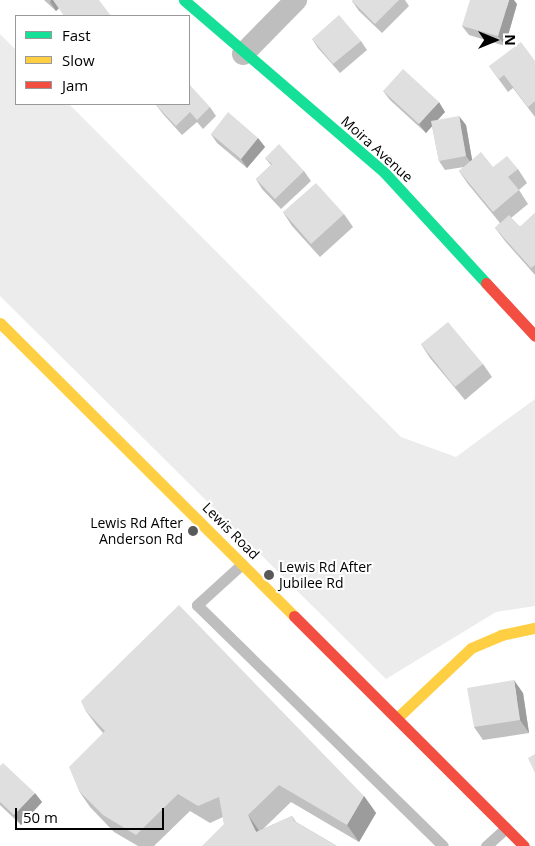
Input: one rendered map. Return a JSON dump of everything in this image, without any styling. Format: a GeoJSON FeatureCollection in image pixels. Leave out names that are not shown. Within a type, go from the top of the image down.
{"type":"FeatureCollection","features":[{"type":"Feature","properties":{"kind":"street","name":"Moira Avenue"},"geometry":{"type":"LineString","coordinates":[[184,0],[243,54],[384,172],[535,336]]}},
{"type":"Feature","properties":{"kind":"street"},"geometry":{"type":"LineString","coordinates":[[243,54],[296,0]]}},
{"type":"Feature","properties":{"kind":"street","name":"Lewis Road"},"geometry":{"type":"LineString","coordinates":[[0,323],[524,846]]}},
{"type":"Feature","properties":{"kind":"street"},"geometry":{"type":"LineString","coordinates":[[397,718],[471,648],[501,635],[535,628]]}},
{"type":"Feature","properties":{"kind":"lane"},"geometry":{"type":"LineString","coordinates":[[242,564],[197,605],[443,846]]}},
{"type":"Feature","properties":{"kind":"lane"},"geometry":{"type":"LineString","coordinates":[[486,846],[506,828]]}},
{"type":"Feature","properties":{"kind":"shaded area"},"geometry":{"type":"Polygon","coordinates":[[[0,34],[15,49],[15,105],[70,105],[401,437],[456,457],[535,399],[535,606],[496,612],[386,679],[0,296],[0,34]]]}},
{"type":"Feature","properties":{"kind":"building"},"geometry":{"type":"Polygon","coordinates":[[[53,0],[99,0],[110,15],[63,15],[53,0]]]}},
{"type":"Feature","properties":{"kind":"building"},"geometry":{"type":"Polygon","coordinates":[[[399,0],[375,24],[352,1],[399,0]]]}},
{"type":"Feature","properties":{"kind":"building"},"geometry":{"type":"Polygon","coordinates":[[[470,0],[509,0],[498,36],[462,26],[470,0]]]}},
{"type":"Feature","properties":{"kind":"building"},"geometry":{"type":"Polygon","coordinates":[[[339,15],[361,41],[333,64],[312,39],[339,15]]]}},
{"type":"Feature","properties":{"kind":"building"},"geometry":{"type":"Polygon","coordinates":[[[521,42],[535,61],[535,101],[528,107],[504,75],[499,79],[489,66],[521,42]]]}},
{"type":"Feature","properties":{"kind":"building"},"geometry":{"type":"Polygon","coordinates":[[[403,69],[439,102],[419,124],[383,91],[403,69]]]}},
{"type":"Feature","properties":{"kind":"building"},"geometry":{"type":"Polygon","coordinates":[[[190,85],[210,107],[197,120],[190,112],[176,126],[156,105],[190,105],[190,85]]]}},
{"type":"Feature","properties":{"kind":"building"},"geometry":{"type":"Polygon","coordinates":[[[228,112],[258,138],[241,159],[211,134],[228,112]]]}},
{"type":"Feature","properties":{"kind":"building"},"geometry":{"type":"Polygon","coordinates":[[[459,116],[466,156],[439,161],[431,121],[459,116]]]}},
{"type":"Feature","properties":{"kind":"building"},"geometry":{"type":"Polygon","coordinates":[[[279,144],[304,171],[275,199],[256,179],[272,164],[265,158],[279,144]]]}},
{"type":"Feature","properties":{"kind":"building"},"geometry":{"type":"Polygon","coordinates":[[[481,152],[493,167],[507,156],[518,169],[508,177],[519,190],[493,212],[459,171],[481,152]]]}},
{"type":"Feature","properties":{"kind":"building"},"geometry":{"type":"Polygon","coordinates":[[[316,183],[344,214],[311,244],[283,212],[316,183]]]}},
{"type":"Feature","properties":{"kind":"building"},"geometry":{"type":"Polygon","coordinates":[[[535,213],[535,265],[531,268],[495,228],[509,215],[520,227],[535,213]]]}},
{"type":"Feature","properties":{"kind":"building"},"geometry":{"type":"Polygon","coordinates":[[[448,322],[483,364],[455,387],[421,344],[448,322]]]}},
{"type":"Feature","properties":{"kind":"building"},"geometry":{"type":"Polygon","coordinates":[[[179,605],[364,796],[347,825],[279,785],[248,815],[256,832],[292,816],[294,821],[337,846],[202,846],[224,824],[219,797],[198,806],[178,794],[136,835],[103,815],[79,791],[69,767],[105,731],[85,710],[81,701],[179,605]]]}},
{"type":"Feature","properties":{"kind":"building"},"geometry":{"type":"Polygon","coordinates":[[[514,680],[520,720],[474,727],[467,688],[514,680]]]}},
{"type":"Feature","properties":{"kind":"building"},"geometry":{"type":"Polygon","coordinates":[[[535,754],[535,773],[528,758],[535,754]]]}},
{"type":"Feature","properties":{"kind":"building"},"geometry":{"type":"Polygon","coordinates":[[[3,763],[35,793],[14,815],[0,802],[0,766],[3,763]]]}},
{"type":"Feature","properties":{"kind":"traffic: fast"},"geometry":{"type":"LineString","coordinates":[[184,0],[384,172],[486,283]]}},
{"type":"Feature","properties":{"kind":"traffic: slow"},"geometry":{"type":"LineString","coordinates":[[0,323],[294,616]]}},
{"type":"Feature","properties":{"kind":"traffic: slow"},"geometry":{"type":"LineString","coordinates":[[397,718],[471,648],[501,635],[535,628]]}},
{"type":"Feature","properties":{"kind":"traffic: jam"},"geometry":{"type":"LineString","coordinates":[[486,283],[535,336]]}},
{"type":"Feature","properties":{"kind":"traffic: jam"},"geometry":{"type":"LineString","coordinates":[[294,616],[524,846]]}},
{"type":"Feature","properties":{"kind":"place","name":"Lewis Rd After Anderson Rd"},"geometry":{"type":"Point","coordinates":[193,531]}},
{"type":"Feature","properties":{"kind":"place","name":"Lewis Rd After Jubilee Rd"},"geometry":{"type":"Point","coordinates":[269,575]}}]}
